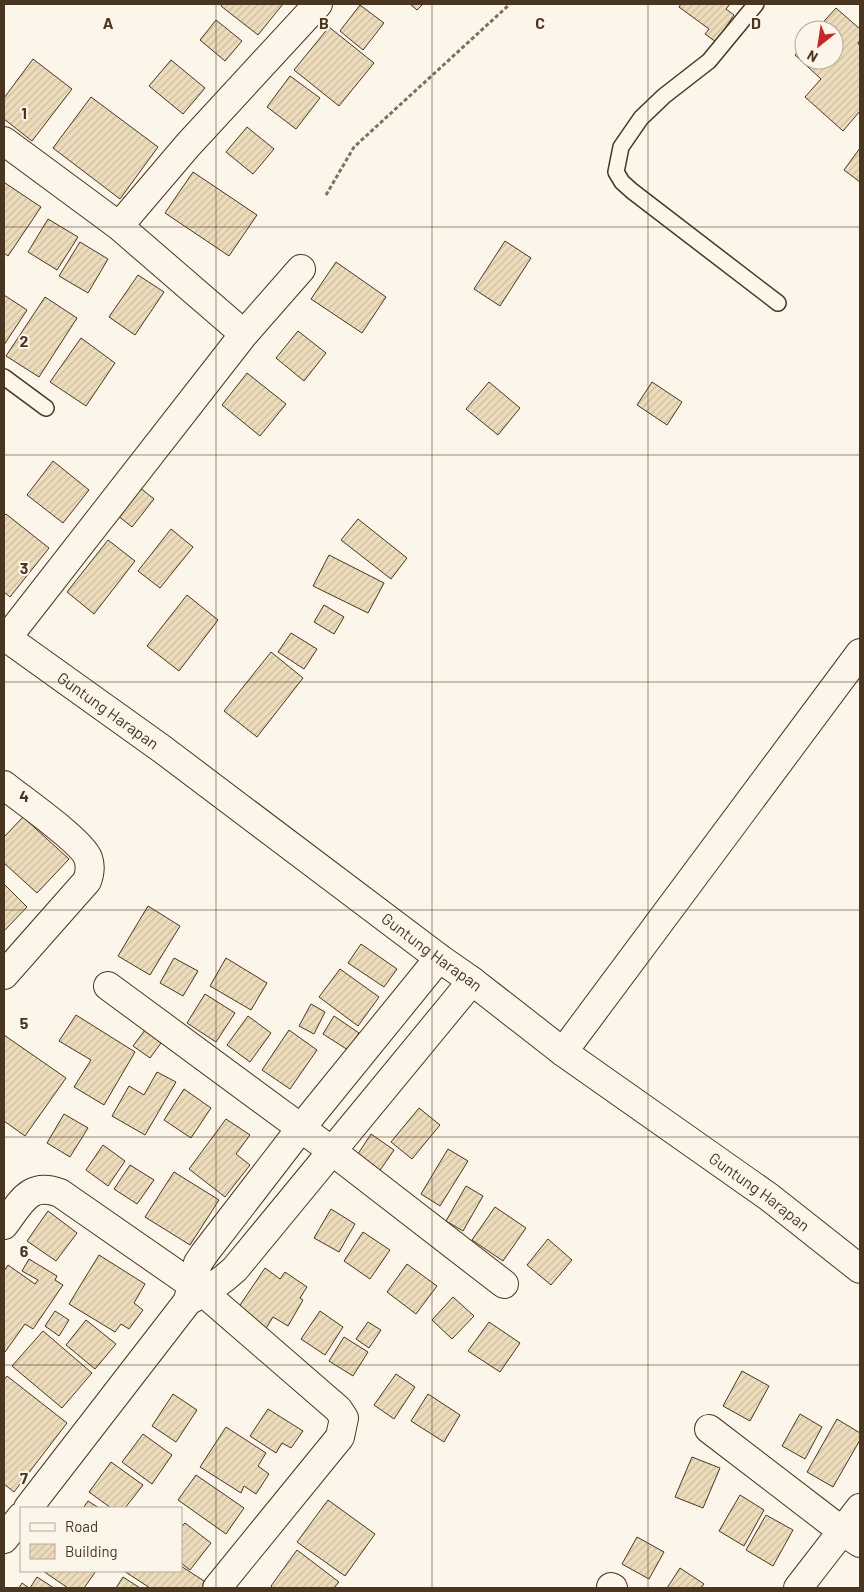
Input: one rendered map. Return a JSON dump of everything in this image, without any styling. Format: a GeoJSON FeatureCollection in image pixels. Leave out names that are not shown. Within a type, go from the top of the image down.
{"type":"FeatureCollection","features":[{"type":"Feature","properties":{"kind":"street"},"geometry":{"type":"LineString","coordinates":[[118,226],[188,145],[318,4]]}},
{"type":"Feature","properties":{"kind":"street"},"geometry":{"type":"LineString","coordinates":[[4,142],[118,226],[244,334]]}},
{"type":"Feature","properties":{"kind":"street"},"geometry":{"type":"LineString","coordinates":[[5,637],[244,334],[301,269]]}},
{"type":"Feature","properties":{"kind":"street","name":"Guntung Harapan"},"geometry":{"type":"LineString","coordinates":[[5,637],[162,748],[472,981],[562,1052],[769,1197],[860,1268]]}},
{"type":"Feature","properties":{"kind":"street"},"geometry":{"type":"LineString","coordinates":[[562,1052],[860,653]]}},
{"type":"Feature","properties":{"kind":"street"},"geometry":{"type":"LineString","coordinates":[[4,785],[76,842],[88,857],[90,874],[87,881],[4,975]]}},
{"type":"Feature","properties":{"kind":"street"},"geometry":{"type":"LineString","coordinates":[[195,1293],[198,1263],[204,1254],[301,1128],[439,958]]}},
{"type":"Feature","properties":{"kind":"street"},"geometry":{"type":"LineString","coordinates":[[29,1507],[195,1293],[222,1281],[235,1269],[472,981]]}},
{"type":"Feature","properties":{"kind":"street"},"geometry":{"type":"LineString","coordinates":[[108,986],[332,1151],[504,1284]]}},
{"type":"Feature","properties":{"kind":"street"},"geometry":{"type":"LineString","coordinates":[[4,1225],[28,1194],[37,1190],[52,1190],[60,1193],[195,1293],[338,1409],[344,1418],[340,1437],[217,1588]]}},
{"type":"Feature","properties":{"kind":"street"},"geometry":{"type":"LineString","coordinates":[[709,1428],[851,1537]]}},
{"type":"Feature","properties":{"kind":"street"},"geometry":{"type":"LineString","coordinates":[[798,1588],[851,1537],[860,1508]]}},
{"type":"Feature","properties":{"kind":"street"},"geometry":{"type":"LineString","coordinates":[[4,1539],[20,1518]]}},
{"type":"Feature","properties":{"kind":"lane"},"geometry":{"type":"LineString","coordinates":[[756,4],[709,61],[664,96],[641,118],[621,147],[616,172],[622,182],[632,191],[778,303]]}},
{"type":"Feature","properties":{"kind":"lane"},"geometry":{"type":"LineString","coordinates":[[4,377],[46,408]]}},
{"type":"Feature","properties":{"kind":"path"},"geometry":{"type":"LineString","coordinates":[[326,196],[354,147],[510,4]]}},
{"type":"Feature","properties":{"kind":"building"},"geometry":{"type":"Polygon","coordinates":[[[222,4],[283,4],[258,35],[221,6],[222,4]]]}},
{"type":"Feature","properties":{"kind":"building"},"geometry":{"type":"Polygon","coordinates":[[[410,4],[423,4],[417,10],[410,4]]]}},
{"type":"Feature","properties":{"kind":"building"},"geometry":{"type":"Polygon","coordinates":[[[681,4],[730,4],[726,9],[734,15],[716,42],[705,34],[709,29],[679,7],[681,4]]]}},
{"type":"Feature","properties":{"kind":"building"},"geometry":{"type":"Polygon","coordinates":[[[360,5],[384,23],[363,50],[340,31],[360,5]]]}},
{"type":"Feature","properties":{"kind":"building"},"geometry":{"type":"Polygon","coordinates":[[[836,8],[860,29],[860,40],[858,43],[860,46],[860,111],[843,131],[805,97],[821,79],[811,70],[844,70],[844,20],[825,20],[836,8]]]}},
{"type":"Feature","properties":{"kind":"building"},"geometry":{"type":"Polygon","coordinates":[[[216,20],[242,41],[225,61],[200,40],[216,20]]]}},
{"type":"Feature","properties":{"kind":"building"},"geometry":{"type":"Polygon","coordinates":[[[329,27],[374,63],[339,106],[294,70],[329,27]]]}},
{"type":"Feature","properties":{"kind":"building"},"geometry":{"type":"Polygon","coordinates":[[[33,59],[72,89],[32,141],[4,119],[4,98],[33,59]]]}},
{"type":"Feature","properties":{"kind":"building"},"geometry":{"type":"Polygon","coordinates":[[[171,60],[205,88],[183,114],[149,86],[171,60]]]}},
{"type":"Feature","properties":{"kind":"building"},"geometry":{"type":"Polygon","coordinates":[[[290,76],[320,98],[296,129],[267,107],[290,76]]]}},
{"type":"Feature","properties":{"kind":"building"},"geometry":{"type":"Polygon","coordinates":[[[91,97],[158,147],[120,199],[53,148],[91,97]]]}},
{"type":"Feature","properties":{"kind":"building"},"geometry":{"type":"Polygon","coordinates":[[[247,127],[274,149],[253,174],[226,152],[247,127]]]}},
{"type":"Feature","properties":{"kind":"building"},"geometry":{"type":"Polygon","coordinates":[[[860,148],[860,182],[844,170],[860,148]]]}},
{"type":"Feature","properties":{"kind":"building"},"geometry":{"type":"Polygon","coordinates":[[[193,172],[257,215],[229,256],[165,213],[193,172]]]}},
{"type":"Feature","properties":{"kind":"building"},"geometry":{"type":"Polygon","coordinates":[[[5,183],[41,207],[8,256],[4,253],[5,183]]]}},
{"type":"Feature","properties":{"kind":"building"},"geometry":{"type":"Polygon","coordinates":[[[48,219],[78,237],[57,270],[28,252],[48,219]]]}},
{"type":"Feature","properties":{"kind":"building"},"geometry":{"type":"Polygon","coordinates":[[[505,241],[531,258],[500,306],[474,289],[505,241]]]}},
{"type":"Feature","properties":{"kind":"building"},"geometry":{"type":"Polygon","coordinates":[[[80,242],[108,259],[88,293],[59,276],[80,242]]]}},
{"type":"Feature","properties":{"kind":"building"},"geometry":{"type":"Polygon","coordinates":[[[336,262],[386,297],[362,333],[311,299],[336,262]]]}},
{"type":"Feature","properties":{"kind":"building"},"geometry":{"type":"Polygon","coordinates":[[[138,275],[164,292],[135,335],[109,317],[138,275]]]}},
{"type":"Feature","properties":{"kind":"building"},"geometry":{"type":"Polygon","coordinates":[[[4,295],[27,310],[4,345],[4,295]]]}},
{"type":"Feature","properties":{"kind":"building"},"geometry":{"type":"Polygon","coordinates":[[[45,297],[77,318],[39,377],[6,356],[45,297]]]}},
{"type":"Feature","properties":{"kind":"building"},"geometry":{"type":"Polygon","coordinates":[[[298,331],[326,353],[304,381],[276,358],[298,331]]]}},
{"type":"Feature","properties":{"kind":"building"},"geometry":{"type":"Polygon","coordinates":[[[81,338],[115,363],[86,406],[50,382],[81,338]]]}},
{"type":"Feature","properties":{"kind":"building"},"geometry":{"type":"Polygon","coordinates":[[[247,373],[286,404],[260,436],[222,405],[247,373]]]}},
{"type":"Feature","properties":{"kind":"building"},"geometry":{"type":"Polygon","coordinates":[[[489,382],[520,408],[498,435],[466,409],[489,382]]]}},
{"type":"Feature","properties":{"kind":"building"},"geometry":{"type":"Polygon","coordinates":[[[652,382],[682,402],[667,425],[637,405],[652,382]]]}},
{"type":"Feature","properties":{"kind":"building"},"geometry":{"type":"Polygon","coordinates":[[[53,461],[89,490],[63,523],[27,495],[53,461]]]}},
{"type":"Feature","properties":{"kind":"building"},"geometry":{"type":"Polygon","coordinates":[[[134,483],[154,499],[132,527],[112,511],[134,483]]]}},
{"type":"Feature","properties":{"kind":"building"},"geometry":{"type":"Polygon","coordinates":[[[6,514],[49,548],[10,597],[4,592],[4,516],[6,514]]]}},
{"type":"Feature","properties":{"kind":"building"},"geometry":{"type":"Polygon","coordinates":[[[358,519],[407,558],[391,579],[341,540],[358,519]]]}},
{"type":"Feature","properties":{"kind":"building"},"geometry":{"type":"Polygon","coordinates":[[[171,529],[193,547],[160,588],[138,571],[171,529]]]}},
{"type":"Feature","properties":{"kind":"building"},"geometry":{"type":"Polygon","coordinates":[[[108,540],[135,561],[94,614],[67,592],[108,540]]]}},
{"type":"Feature","properties":{"kind":"building"},"geometry":{"type":"Polygon","coordinates":[[[329,555],[384,583],[368,613],[313,586],[329,555]]]}},
{"type":"Feature","properties":{"kind":"building"},"geometry":{"type":"Polygon","coordinates":[[[187,595],[218,620],[179,671],[147,646],[187,595]]]}},
{"type":"Feature","properties":{"kind":"building"},"geometry":{"type":"Polygon","coordinates":[[[324,605],[344,617],[334,634],[314,622],[324,605]]]}},
{"type":"Feature","properties":{"kind":"building"},"geometry":{"type":"Polygon","coordinates":[[[291,633],[317,649],[304,669],[278,652],[291,633]]]}},
{"type":"Feature","properties":{"kind":"building"},"geometry":{"type":"Polygon","coordinates":[[[271,652],[303,678],[257,737],[224,711],[271,652]]]}},
{"type":"Feature","properties":{"kind":"building"},"geometry":{"type":"Polygon","coordinates":[[[23,817],[69,859],[37,893],[4,863],[4,837],[23,817]]]}},
{"type":"Feature","properties":{"kind":"building"},"geometry":{"type":"Polygon","coordinates":[[[4,884],[27,907],[4,931],[4,884]]]}},
{"type":"Feature","properties":{"kind":"building"},"geometry":{"type":"Polygon","coordinates":[[[148,906],[180,926],[150,975],[118,956],[148,906]]]}},
{"type":"Feature","properties":{"kind":"building"},"geometry":{"type":"Polygon","coordinates":[[[361,944],[397,969],[384,987],[348,963],[361,944]]]}},
{"type":"Feature","properties":{"kind":"building"},"geometry":{"type":"Polygon","coordinates":[[[174,958],[198,971],[183,996],[160,983],[174,958]]]}},
{"type":"Feature","properties":{"kind":"building"},"geometry":{"type":"Polygon","coordinates":[[[226,958],[267,983],[251,1010],[210,986],[226,958]]]}},
{"type":"Feature","properties":{"kind":"building"},"geometry":{"type":"Polygon","coordinates":[[[340,969],[379,997],[358,1026],[319,997],[340,969]]]}},
{"type":"Feature","properties":{"kind":"building"},"geometry":{"type":"Polygon","coordinates":[[[205,994],[235,1013],[216,1042],[187,1023],[205,994]]]}},
{"type":"Feature","properties":{"kind":"building"},"geometry":{"type":"Polygon","coordinates":[[[311,1004],[325,1012],[314,1034],[299,1026],[311,1004]]]}},
{"type":"Feature","properties":{"kind":"building"},"geometry":{"type":"Polygon","coordinates":[[[76,1015],[135,1052],[104,1105],[74,1087],[91,1060],[59,1041],[76,1015]]]}},
{"type":"Feature","properties":{"kind":"building"},"geometry":{"type":"Polygon","coordinates":[[[248,1016],[271,1033],[250,1062],[227,1045],[248,1016]]]}},
{"type":"Feature","properties":{"kind":"building"},"geometry":{"type":"Polygon","coordinates":[[[334,1016],[359,1033],[348,1050],[323,1034],[334,1016]]]}},
{"type":"Feature","properties":{"kind":"building"},"geometry":{"type":"Polygon","coordinates":[[[145,1030],[161,1043],[150,1058],[133,1046],[145,1030]]]}},
{"type":"Feature","properties":{"kind":"building"},"geometry":{"type":"Polygon","coordinates":[[[289,1030],[317,1050],[290,1089],[262,1070],[289,1030]]]}},
{"type":"Feature","properties":{"kind":"building"},"geometry":{"type":"Polygon","coordinates":[[[4,1035],[66,1078],[25,1136],[4,1121],[4,1035]]]}},
{"type":"Feature","properties":{"kind":"building"},"geometry":{"type":"Polygon","coordinates":[[[157,1072],[176,1082],[145,1135],[112,1116],[129,1086],[144,1095],[157,1072]]]}},
{"type":"Feature","properties":{"kind":"building"},"geometry":{"type":"Polygon","coordinates":[[[184,1089],[211,1108],[191,1138],[164,1120],[184,1089]]]}},
{"type":"Feature","properties":{"kind":"building"},"geometry":{"type":"Polygon","coordinates":[[[419,1108],[440,1125],[412,1159],[391,1142],[419,1108]]]}},
{"type":"Feature","properties":{"kind":"building"},"geometry":{"type":"Polygon","coordinates":[[[64,1114],[88,1128],[70,1157],[47,1143],[64,1114]]]}},
{"type":"Feature","properties":{"kind":"building"},"geometry":{"type":"Polygon","coordinates":[[[226,1119],[250,1135],[236,1154],[250,1165],[225,1197],[189,1169],[226,1119]]]}},
{"type":"Feature","properties":{"kind":"building"},"geometry":{"type":"Polygon","coordinates":[[[371,1134],[394,1150],[376,1176],[354,1160],[371,1134]]]}},
{"type":"Feature","properties":{"kind":"building"},"geometry":{"type":"Polygon","coordinates":[[[103,1145],[125,1161],[108,1186],[86,1170],[103,1145]]]}},
{"type":"Feature","properties":{"kind":"building"},"geometry":{"type":"Polygon","coordinates":[[[448,1149],[468,1161],[440,1206],[421,1194],[448,1149]]]}},
{"type":"Feature","properties":{"kind":"building"},"geometry":{"type":"Polygon","coordinates":[[[130,1165],[154,1180],[137,1204],[114,1189],[130,1165]]]}},
{"type":"Feature","properties":{"kind":"building"},"geometry":{"type":"Polygon","coordinates":[[[174,1172],[219,1200],[190,1245],[145,1217],[174,1172]]]}},
{"type":"Feature","properties":{"kind":"building"},"geometry":{"type":"Polygon","coordinates":[[[466,1186],[483,1196],[463,1231],[446,1221],[466,1186]]]}},
{"type":"Feature","properties":{"kind":"building"},"geometry":{"type":"Polygon","coordinates":[[[495,1207],[526,1228],[503,1261],[472,1240],[495,1207]]]}},
{"type":"Feature","properties":{"kind":"building"},"geometry":{"type":"Polygon","coordinates":[[[331,1209],[355,1224],[339,1252],[314,1238],[331,1209]]]}},
{"type":"Feature","properties":{"kind":"building"},"geometry":{"type":"Polygon","coordinates":[[[48,1211],[77,1233],[56,1261],[27,1241],[48,1211]]]}},
{"type":"Feature","properties":{"kind":"building"},"geometry":{"type":"Polygon","coordinates":[[[363,1232],[390,1250],[370,1279],[344,1261],[363,1232]]]}},
{"type":"Feature","properties":{"kind":"building"},"geometry":{"type":"Polygon","coordinates":[[[548,1239],[572,1260],[551,1285],[527,1265],[548,1239]]]}},
{"type":"Feature","properties":{"kind":"building"},"geometry":{"type":"Polygon","coordinates":[[[99,1255],[145,1284],[134,1303],[143,1310],[129,1329],[121,1324],[115,1332],[69,1304],[99,1255]]]}},
{"type":"Feature","properties":{"kind":"building"},"geometry":{"type":"Polygon","coordinates":[[[29,1259],[57,1276],[55,1280],[63,1285],[33,1329],[25,1324],[5,1352],[4,1271],[8,1265],[35,1284],[38,1280],[22,1271],[29,1259]]]}},
{"type":"Feature","properties":{"kind":"building"},"geometry":{"type":"Polygon","coordinates":[[[407,1264],[437,1286],[416,1314],[387,1292],[407,1264]]]}},
{"type":"Feature","properties":{"kind":"building"},"geometry":{"type":"Polygon","coordinates":[[[265,1268],[280,1279],[285,1272],[307,1287],[300,1298],[303,1300],[288,1326],[273,1317],[265,1330],[236,1311],[265,1268]]]}},
{"type":"Feature","properties":{"kind":"building"},"geometry":{"type":"Polygon","coordinates":[[[453,1297],[474,1316],[452,1339],[432,1320],[453,1297]]]}},
{"type":"Feature","properties":{"kind":"building"},"geometry":{"type":"Polygon","coordinates":[[[55,1311],[69,1320],[59,1336],[45,1326],[55,1311]]]}},
{"type":"Feature","properties":{"kind":"building"},"geometry":{"type":"Polygon","coordinates":[[[320,1311],[343,1327],[325,1355],[301,1339],[320,1311]]]}},
{"type":"Feature","properties":{"kind":"building"},"geometry":{"type":"Polygon","coordinates":[[[86,1320],[116,1344],[95,1369],[66,1345],[86,1320]]]}},
{"type":"Feature","properties":{"kind":"building"},"geometry":{"type":"Polygon","coordinates":[[[368,1322],[381,1330],[369,1348],[356,1339],[368,1322]]]}},
{"type":"Feature","properties":{"kind":"building"},"geometry":{"type":"Polygon","coordinates":[[[489,1322],[520,1343],[500,1372],[468,1351],[489,1322]]]}},
{"type":"Feature","properties":{"kind":"building"},"geometry":{"type":"Polygon","coordinates":[[[43,1331],[92,1373],[62,1408],[12,1366],[43,1331]]]}},
{"type":"Feature","properties":{"kind":"building"},"geometry":{"type":"Polygon","coordinates":[[[344,1337],[368,1352],[353,1376],[329,1361],[344,1337]]]}},
{"type":"Feature","properties":{"kind":"building"},"geometry":{"type":"Polygon","coordinates":[[[742,1371],[769,1386],[750,1421],[723,1406],[742,1371]]]}},
{"type":"Feature","properties":{"kind":"building"},"geometry":{"type":"Polygon","coordinates":[[[396,1374],[415,1387],[394,1419],[374,1405],[396,1374]]]}},
{"type":"Feature","properties":{"kind":"building"},"geometry":{"type":"Polygon","coordinates":[[[7,1376],[67,1423],[14,1492],[4,1484],[4,1380],[7,1376]]]}},
{"type":"Feature","properties":{"kind":"building"},"geometry":{"type":"Polygon","coordinates":[[[173,1394],[197,1410],[176,1442],[152,1426],[173,1394]]]}},
{"type":"Feature","properties":{"kind":"building"},"geometry":{"type":"Polygon","coordinates":[[[428,1394],[460,1415],[444,1442],[411,1421],[428,1394]]]}},
{"type":"Feature","properties":{"kind":"building"},"geometry":{"type":"Polygon","coordinates":[[[268,1409],[303,1431],[291,1448],[282,1443],[276,1453],[250,1436],[268,1409]]]}},
{"type":"Feature","properties":{"kind":"building"},"geometry":{"type":"Polygon","coordinates":[[[800,1414],[822,1427],[805,1459],[782,1446],[800,1414]]]}},
{"type":"Feature","properties":{"kind":"building"},"geometry":{"type":"Polygon","coordinates":[[[837,1419],[860,1433],[860,1440],[833,1487],[807,1472],[837,1419]]]}},
{"type":"Feature","properties":{"kind":"building"},"geometry":{"type":"Polygon","coordinates":[[[226,1427],[266,1453],[258,1466],[269,1474],[256,1494],[244,1486],[241,1493],[200,1467],[226,1427]]]}},
{"type":"Feature","properties":{"kind":"building"},"geometry":{"type":"Polygon","coordinates":[[[143,1434],[172,1455],[152,1484],[122,1462],[143,1434]]]}},
{"type":"Feature","properties":{"kind":"building"},"geometry":{"type":"Polygon","coordinates":[[[692,1457],[720,1468],[703,1508],[675,1497],[692,1457]]]}},
{"type":"Feature","properties":{"kind":"building"},"geometry":{"type":"Polygon","coordinates":[[[111,1462],[143,1485],[126,1507],[110,1507],[89,1492],[111,1462]]]}},
{"type":"Feature","properties":{"kind":"building"},"geometry":{"type":"Polygon","coordinates":[[[196,1475],[244,1508],[226,1534],[178,1500],[196,1475]]]}},
{"type":"Feature","properties":{"kind":"building"},"geometry":{"type":"Polygon","coordinates":[[[740,1495],[764,1510],[744,1546],[719,1531],[740,1495]]]}},
{"type":"Feature","properties":{"kind":"building"},"geometry":{"type":"Polygon","coordinates":[[[328,1500],[375,1534],[345,1576],[297,1542],[328,1500]]]}},
{"type":"Feature","properties":{"kind":"building"},"geometry":{"type":"Polygon","coordinates":[[[88,1501],[97,1507],[84,1507],[88,1501]]]}},
{"type":"Feature","properties":{"kind":"building"},"geometry":{"type":"Polygon","coordinates":[[[766,1515],[793,1530],[773,1566],[746,1550],[766,1515]]]}},
{"type":"Feature","properties":{"kind":"building"},"geometry":{"type":"Polygon","coordinates":[[[185,1523],[211,1543],[190,1570],[182,1564],[182,1526],[185,1523]]]}},
{"type":"Feature","properties":{"kind":"building"},"geometry":{"type":"Polygon","coordinates":[[[637,1537],[664,1552],[649,1579],[622,1564],[637,1537]]]}},
{"type":"Feature","properties":{"kind":"building"},"geometry":{"type":"Polygon","coordinates":[[[297,1550],[339,1582],[334,1588],[273,1588],[271,1586],[297,1550]]]}},
{"type":"Feature","properties":{"kind":"building"},"geometry":{"type":"Polygon","coordinates":[[[182,1567],[207,1583],[204,1588],[150,1588],[126,1572],[182,1572],[182,1567]]]}},
{"type":"Feature","properties":{"kind":"building"},"geometry":{"type":"Polygon","coordinates":[[[680,1568],[704,1584],[701,1588],[667,1588],[680,1568]]]}},
{"type":"Feature","properties":{"kind":"building"},"geometry":{"type":"Polygon","coordinates":[[[44,1572],[95,1572],[84,1588],[68,1588],[44,1572]]]}},
{"type":"Feature","properties":{"kind":"building"},"geometry":{"type":"Polygon","coordinates":[[[37,1577],[54,1588],[30,1588],[37,1577]]]}},
{"type":"Feature","properties":{"kind":"building"},"geometry":{"type":"Polygon","coordinates":[[[123,1577],[140,1588],[116,1588],[123,1577]]]}},
{"type":"Feature","properties":{"kind":"building"},"geometry":{"type":"Polygon","coordinates":[[[22,1583],[29,1588],[19,1588],[22,1583]]]}}]}
